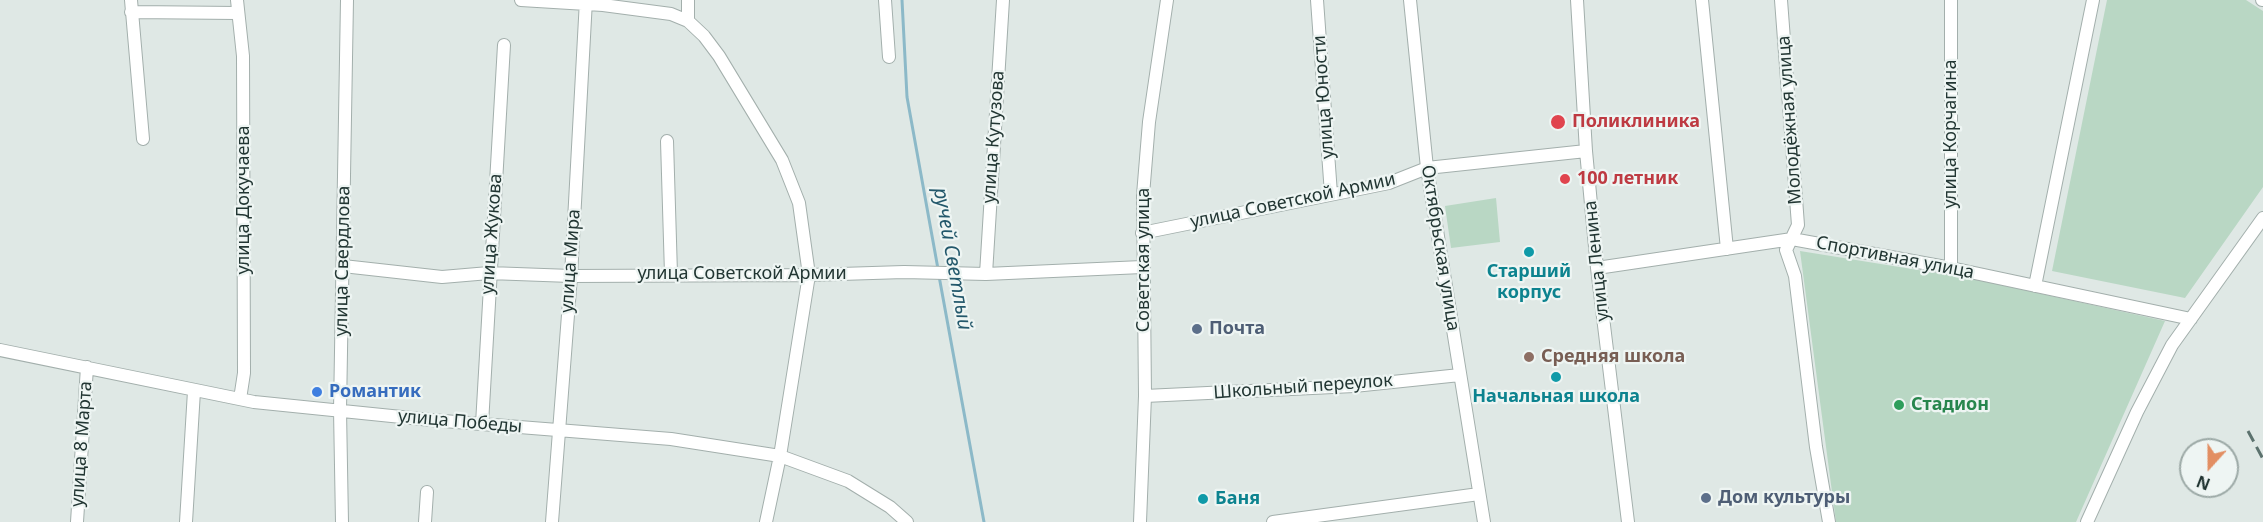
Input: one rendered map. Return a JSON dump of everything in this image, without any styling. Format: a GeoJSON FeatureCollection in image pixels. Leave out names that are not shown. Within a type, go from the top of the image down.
{"type":"FeatureCollection","features":[{"type":"Feature","properties":{"kind":"street","name":"улица Свердлова"},"geometry":{"type":"LineString","coordinates":[[342,522],[340,410],[346,0]]}},
{"type":"Feature","properties":{"kind":"street"},"geometry":{"type":"LineString","coordinates":[[521,0],[586,2],[671,14],[688,21],[704,36],[719,56],[782,160],[799,203],[808,275],[780,456],[766,522]]}},
{"type":"Feature","properties":{"kind":"street"},"geometry":{"type":"LineString","coordinates":[[688,0],[688,21]]}},
{"type":"Feature","properties":{"kind":"street"},"geometry":{"type":"LineString","coordinates":[[885,0],[890,57]]}},
{"type":"Feature","properties":{"kind":"street","name":"улица Кутузова"},"geometry":{"type":"LineString","coordinates":[[986,274],[1003,0]]}},
{"type":"Feature","properties":{"kind":"street","name":"Советская улица"},"geometry":{"type":"LineString","coordinates":[[1140,522],[1144,396],[1142,233],[1149,122],[1167,0]]}},
{"type":"Feature","properties":{"kind":"street","name":"улица Юности"},"geometry":{"type":"LineString","coordinates":[[1317,0],[1331,194]]}},
{"type":"Feature","properties":{"kind":"street","name":"Октябрьская улица"},"geometry":{"type":"LineString","coordinates":[[1410,0],[1427,168],[1484,522]]}},
{"type":"Feature","properties":{"kind":"street","name":"улица Ленина"},"geometry":{"type":"LineString","coordinates":[[1577,0],[1586,151],[1597,268],[1628,522]]}},
{"type":"Feature","properties":{"kind":"street"},"geometry":{"type":"LineString","coordinates":[[1702,0],[1726,249]]}},
{"type":"Feature","properties":{"kind":"street","name":"Молодёжная улица"},"geometry":{"type":"LineString","coordinates":[[1781,0],[1798,225],[1786,250],[1796,276],[1816,447],[1829,522]]}},
{"type":"Feature","properties":{"kind":"street","name":"улица Корчагина"},"geometry":{"type":"LineString","coordinates":[[1951,0],[1951,268]]}},
{"type":"Feature","properties":{"kind":"street"},"geometry":{"type":"LineString","coordinates":[[2035,286],[2093,0]]}},
{"type":"Feature","properties":{"kind":"street","name":"улица Мира"},"geometry":{"type":"LineString","coordinates":[[552,522],[571,276],[586,2]]}},
{"type":"Feature","properties":{"kind":"street"},"geometry":{"type":"LineString","coordinates":[[144,139],[131,6],[237,6]]}},
{"type":"Feature","properties":{"kind":"street","name":"улица Докучаева"},"geometry":{"type":"LineString","coordinates":[[237,6],[243,80],[244,374],[240,399]]}},
{"type":"Feature","properties":{"kind":"street","name":"улица Жукова"},"geometry":{"type":"LineString","coordinates":[[482,424],[504,45]]}},
{"type":"Feature","properties":{"kind":"street"},"geometry":{"type":"LineString","coordinates":[[666,141],[671,274]]}},
{"type":"Feature","properties":{"kind":"street","name":"улица Советской Армии"},"geometry":{"type":"LineString","coordinates":[[1142,233],[1389,183],[1427,168],[1586,151]]}},
{"type":"Feature","properties":{"kind":"street"},"geometry":{"type":"LineString","coordinates":[[2087,522],[2156,374],[2191,319],[2263,218]]}},
{"type":"Feature","properties":{"kind":"street","name":"Спортивная улица"},"geometry":{"type":"LineString","coordinates":[[1597,268],[1792,239],[1951,268],[2191,319]]}},
{"type":"Feature","properties":{"kind":"street","name":"улица Советской Армии"},"geometry":{"type":"LineString","coordinates":[[342,266],[442,277],[489,273],[571,276],[808,275],[904,272],[986,274],[1142,267]]}},
{"type":"Feature","properties":{"kind":"street","name":"улица Победы"},"geometry":{"type":"LineString","coordinates":[[0,350],[240,399],[482,424],[671,439],[780,456],[848,481],[890,507],[907,522]]}},
{"type":"Feature","properties":{"kind":"street","name":"улица 8 Марта"},"geometry":{"type":"LineString","coordinates":[[77,522],[87,367]]}},
{"type":"Feature","properties":{"kind":"street","name":"Школьный переулок"},"geometry":{"type":"LineString","coordinates":[[1144,396],[1354,386],[1460,375]]}},
{"type":"Feature","properties":{"kind":"street"},"geometry":{"type":"LineString","coordinates":[[186,522],[194,391]]}},
{"type":"Feature","properties":{"kind":"street"},"geometry":{"type":"LineString","coordinates":[[425,522],[427,492]]}},
{"type":"Feature","properties":{"kind":"street"},"geometry":{"type":"LineString","coordinates":[[1274,522],[1479,494]]}},
{"type":"Feature","properties":{"kind":"green space"},"geometry":{"type":"Polygon","coordinates":[[[2107,0],[2246,0],[2263,11],[2263,187],[2185,298],[2052,271],[2107,0]]]}},
{"type":"Feature","properties":{"kind":"green space"},"geometry":{"type":"Polygon","coordinates":[[[1496,198],[1500,242],[1451,248],[1445,206],[1496,198]]]}},
{"type":"Feature","properties":{"kind":"green space"},"geometry":{"type":"Polygon","coordinates":[[[1800,251],[1974,279],[2165,321],[2076,522],[1836,522],[1800,251]]]}},
{"type":"Feature","properties":{"kind":"waterway","name":"ручей Светлый"},"geometry":{"type":"LineString","coordinates":[[902,0],[907,97],[938,269]]}},
{"type":"Feature","properties":{"kind":"waterway","name":"ручей Светлый"},"geometry":{"type":"LineString","coordinates":[[939,276],[984,522]]}},
{"type":"Feature","properties":{"kind":"railway"},"geometry":{"type":"LineString","coordinates":[[2248,431],[2263,459]]}},
{"type":"Feature","properties":{"kind":"place","name":"Поликлиника"},"geometry":{"type":"Point","coordinates":[1558,122]}},
{"type":"Feature","properties":{"kind":"place","name":"100 летник"},"geometry":{"type":"Point","coordinates":[1565,179]}},
{"type":"Feature","properties":{"kind":"place","name":"Старший корпус"},"geometry":{"type":"Point","coordinates":[1529,252]}},
{"type":"Feature","properties":{"kind":"place","name":"Почта"},"geometry":{"type":"Point","coordinates":[1197,329]}},
{"type":"Feature","properties":{"kind":"place","name":"Средняя школа"},"geometry":{"type":"Point","coordinates":[1529,357]}},
{"type":"Feature","properties":{"kind":"place","name":"Начальная школа"},"geometry":{"type":"Point","coordinates":[1556,377]}},
{"type":"Feature","properties":{"kind":"place","name":"Романтик"},"geometry":{"type":"Point","coordinates":[317,392]}},
{"type":"Feature","properties":{"kind":"place","name":"Стадион"},"geometry":{"type":"Point","coordinates":[1899,405]}},
{"type":"Feature","properties":{"kind":"place","name":"Дом культуры"},"geometry":{"type":"Point","coordinates":[1706,498]}},
{"type":"Feature","properties":{"kind":"place","name":"Баня"},"geometry":{"type":"Point","coordinates":[1203,499]}}]}
